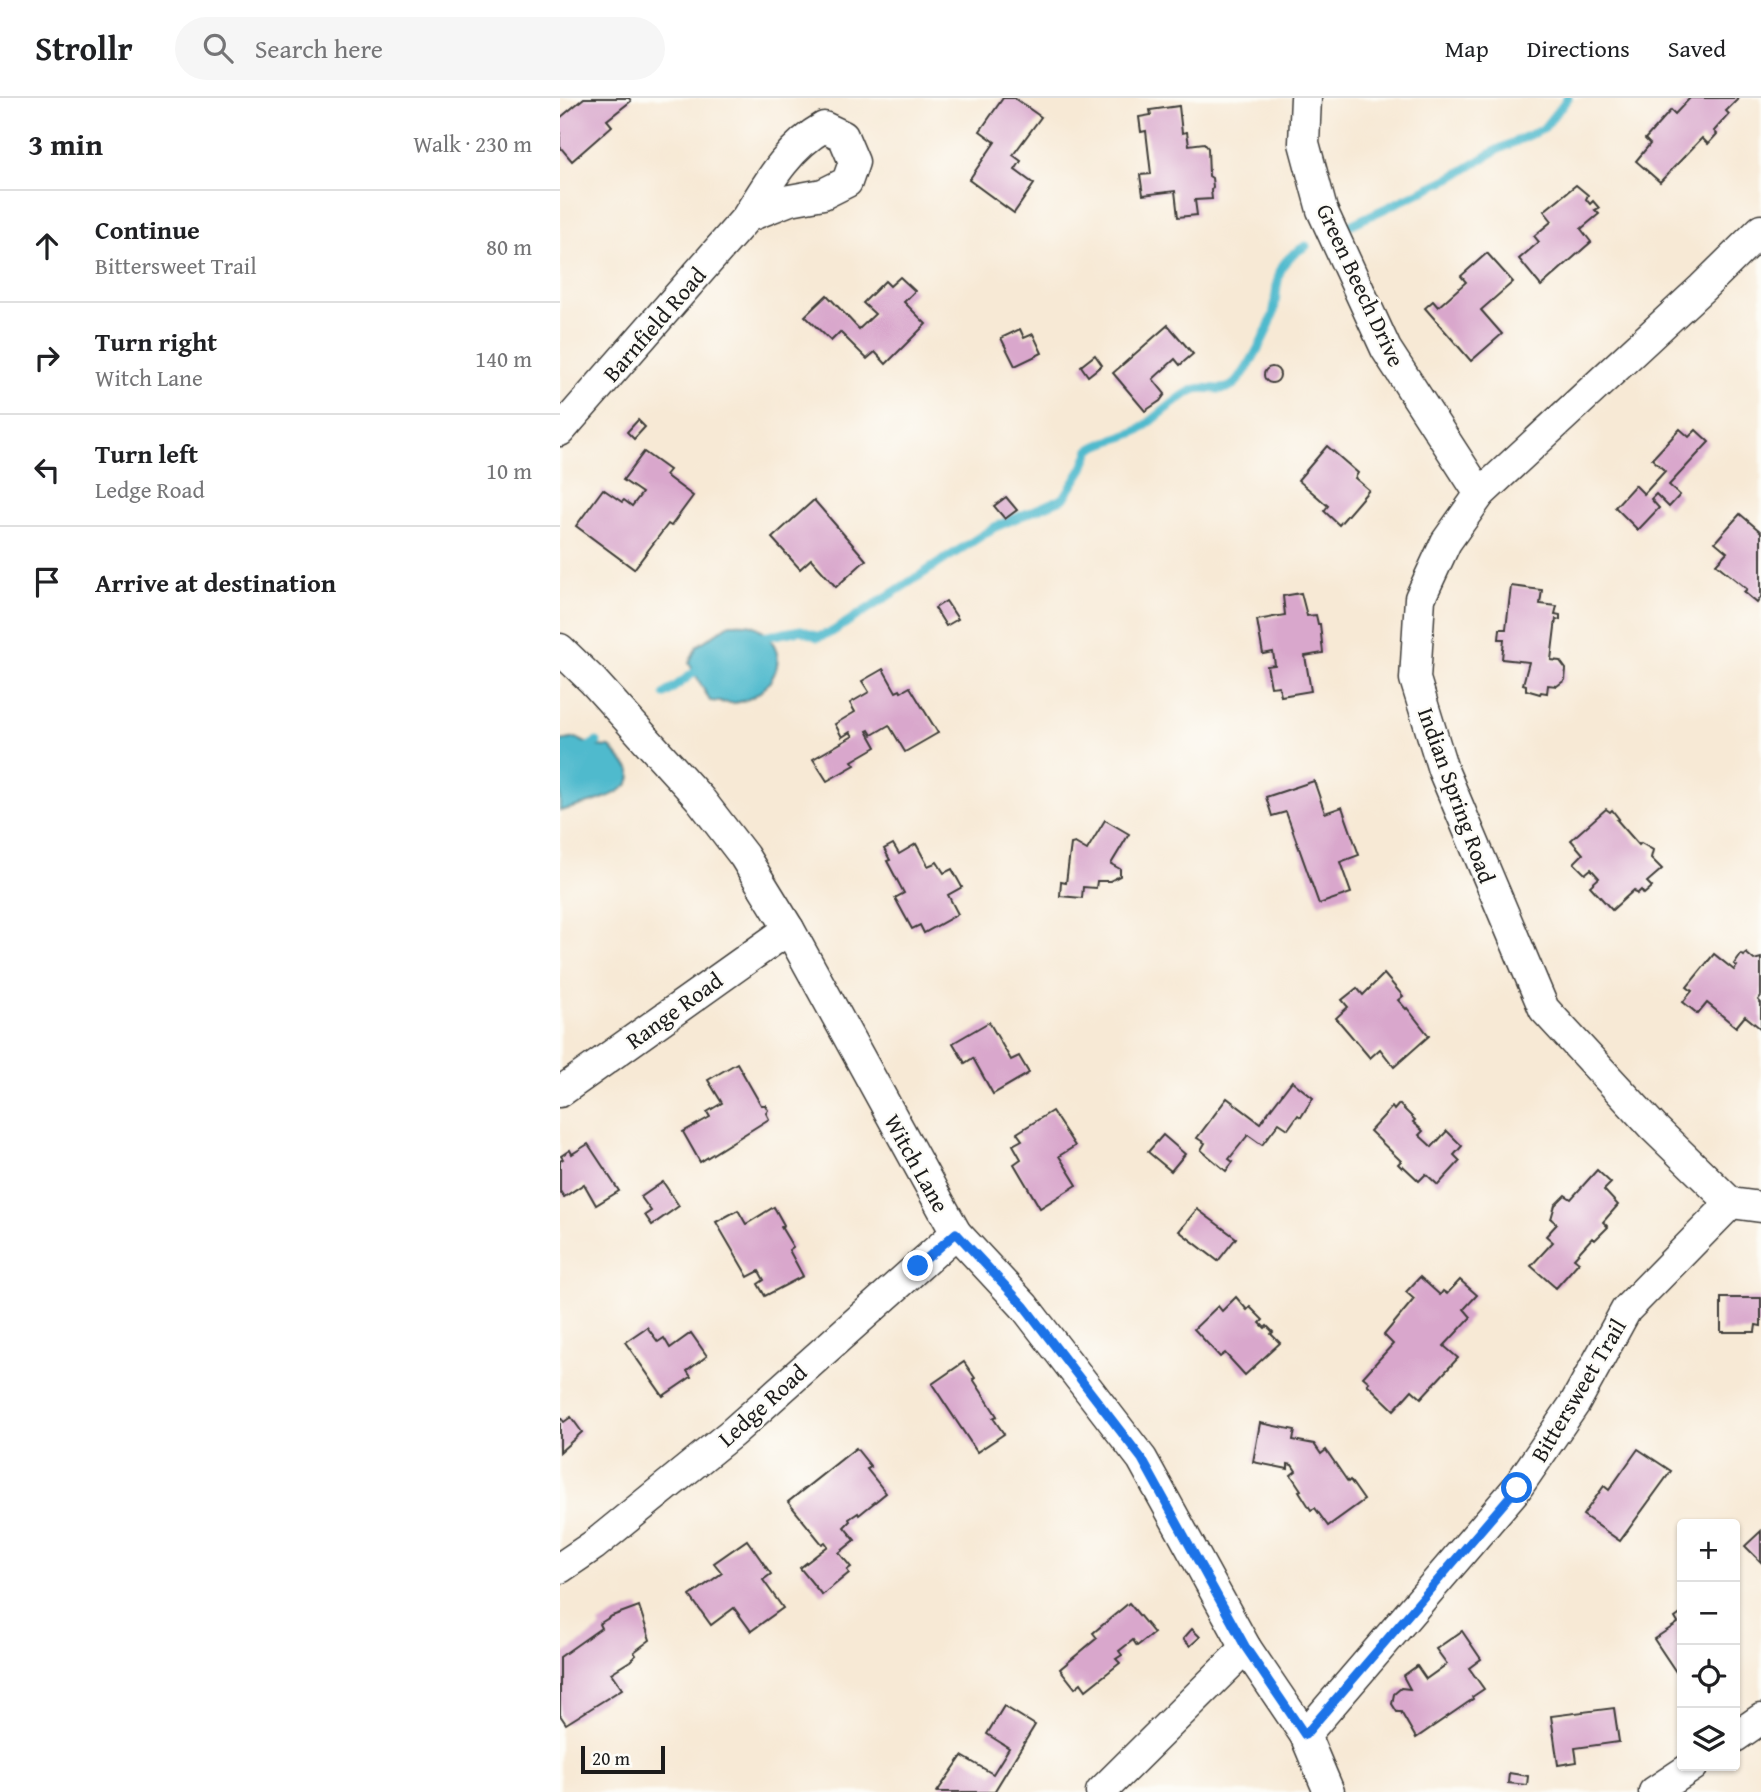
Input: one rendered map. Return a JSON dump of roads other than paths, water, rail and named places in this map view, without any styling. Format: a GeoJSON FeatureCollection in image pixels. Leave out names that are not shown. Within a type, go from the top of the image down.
{"type":"FeatureCollection","features":[{"type":"Feature","properties":{"kind":"street","name":"Green Beech Drive"},"geometry":{"type":"LineString","coordinates":[[1306,98],[1304,143],[1322,210],[1386,349],[1480,494]]}},
{"type":"Feature","properties":{"kind":"street","name":"Barnfield Road"},"geometry":{"type":"LineString","coordinates":[[560,431],[747,217]]}},
{"type":"Feature","properties":{"kind":"street","name":"Indian Spring Road"},"geometry":{"type":"LineString","coordinates":[[1731,1203],[1653,1127],[1544,1009],[1443,770],[1415,679],[1420,598],[1446,542],[1480,494],[1761,230]]}},
{"type":"Feature","properties":{"kind":"street","name":"Witch Lane"},"geometry":{"type":"LineString","coordinates":[[560,649],[602,691],[715,817],[744,856],[789,929],[956,1233],[1024,1306],[1142,1459],[1246,1648],[1305,1735],[1329,1792]]}},
{"type":"Feature","properties":{"kind":"street","name":"Range Road"},"geometry":{"type":"LineString","coordinates":[[560,1092],[789,929]]}},
{"type":"Feature","properties":{"kind":"street"},"geometry":{"type":"LineString","coordinates":[[1731,1203],[1761,1208]]}},
{"type":"Feature","properties":{"kind":"street","name":"Bittersweet Trail"},"geometry":{"type":"LineString","coordinates":[[1305,1735],[1517,1488],[1575,1403],[1626,1310],[1731,1203]]}},
{"type":"Feature","properties":{"kind":"street","name":"Ledge Road"},"geometry":{"type":"LineString","coordinates":[[560,1568],[594,1545],[732,1433],[956,1233]]}},
{"type":"Feature","properties":{"kind":"street"},"geometry":{"type":"LineString","coordinates":[[1101,1792],[1246,1648]]}},
{"type":"Feature","properties":{"kind":"street"},"geometry":{"type":"LineString","coordinates":[[1740,1734],[1761,1719]]}},
{"type":"Feature","properties":{"kind":"street"},"geometry":{"type":"LineString","coordinates":[[1654,1792],[1686,1771]]}},
{"type":"Feature","properties":{"kind":"water"},"geometry":{"type":"Polygon","coordinates":[[[730,624],[752,625],[763,632],[775,647],[777,666],[768,684],[752,697],[735,703],[710,701],[689,663],[697,646],[730,624]]]}},
{"type":"Feature","properties":{"kind":"water"},"geometry":{"type":"Polygon","coordinates":[[[576,738],[592,746],[610,747],[631,771],[630,779],[626,786],[612,795],[560,811],[560,741],[576,738]]]}},
{"type":"Feature","properties":{"kind":"waterway"},"geometry":{"type":"LineString","coordinates":[[1348,226],[1456,175],[1497,150],[1543,129],[1568,98]]}},
{"type":"Feature","properties":{"kind":"waterway"},"geometry":{"type":"LineString","coordinates":[[758,638],[801,630],[818,637],[832,632],[995,527],[1064,498],[1083,468],[1090,450],[1139,430],[1181,397],[1196,389],[1225,389],[1233,385],[1262,342],[1274,309],[1282,267],[1292,255],[1306,246]]}},
{"type":"Feature","properties":{"kind":"waterway"},"geometry":{"type":"LineString","coordinates":[[665,694],[703,666]]}},
{"type":"Feature","properties":{"kind":"waterway"},"geometry":{"type":"LineString","coordinates":[[583,750],[597,742]]}}]}
